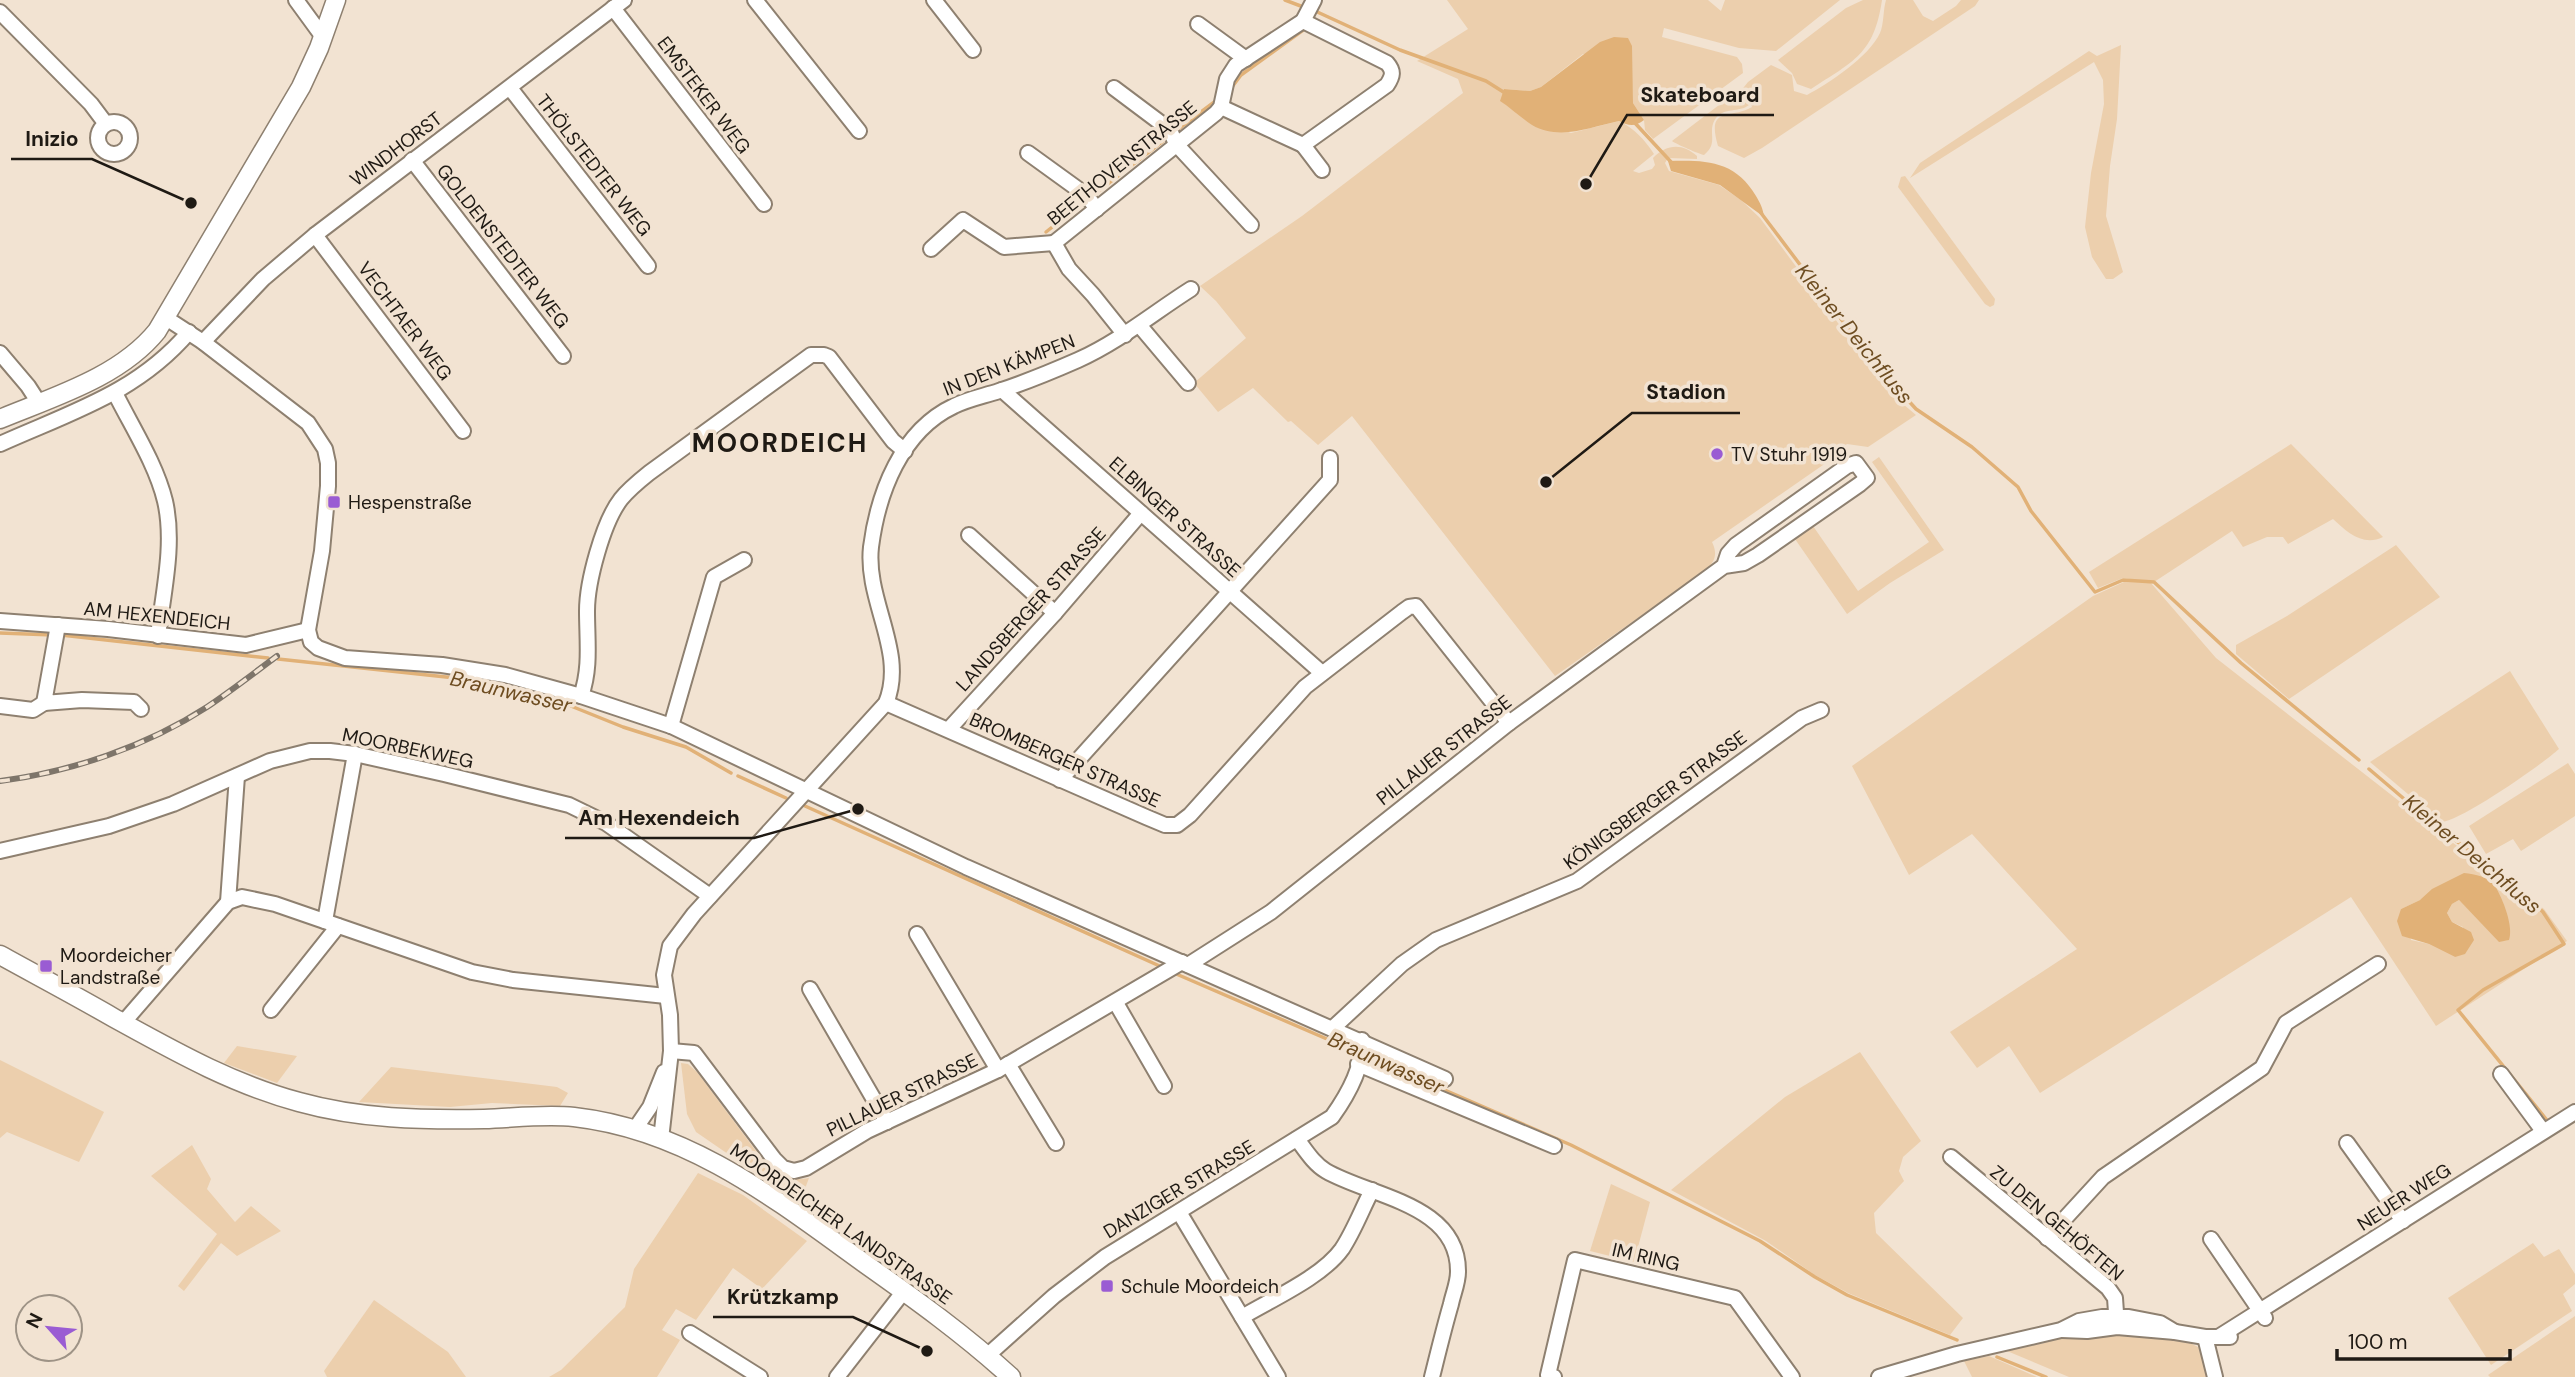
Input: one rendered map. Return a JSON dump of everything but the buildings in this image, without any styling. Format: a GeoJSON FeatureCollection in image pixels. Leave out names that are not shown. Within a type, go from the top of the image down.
{"type":"FeatureCollection","features":[{"type":"Feature","properties":{"kind":"main road"},"geometry":{"type":"LineString","coordinates":[[0,419],[81,384],[130,357],[147,343],[166,318],[291,106],[323,37],[336,0]]}},
{"type":"Feature","properties":{"kind":"main road","name":"MOORDEICHER LANDSTRASSE"},"geometry":{"type":"LineString","coordinates":[[0,955],[234,1080],[323,1108],[410,1120],[560,1116],[617,1124],[661,1139],[732,1170],[904,1291],[988,1355],[1012,1377]]}},
{"type":"Feature","properties":{"kind":"street"},"geometry":{"type":"LineString","coordinates":[[296,0],[323,37]]}},
{"type":"Feature","properties":{"kind":"street"},"geometry":{"type":"LineString","coordinates":[[755,0],[859,131]]}},
{"type":"Feature","properties":{"kind":"street"},"geometry":{"type":"LineString","coordinates":[[934,0],[973,50]]}},
{"type":"Feature","properties":{"kind":"street","name":"WINDHORST"},"geometry":{"type":"LineString","coordinates":[[203,342],[263,279],[315,235],[619,4]]}},
{"type":"Feature","properties":{"kind":"street","name":"EMSTEKER WEG"},"geometry":{"type":"LineString","coordinates":[[619,4],[764,204]]}},
{"type":"Feature","properties":{"kind":"street"},"geometry":{"type":"LineString","coordinates":[[0,12],[92,104],[106,124]]}},
{"type":"Feature","properties":{"kind":"street"},"geometry":{"type":"LineString","coordinates":[[1303,145],[1379,92],[1392,77],[1392,68],[1387,63],[1310,16]]}},
{"type":"Feature","properties":{"kind":"street","name":"BEETHOVENSTRASSE"},"geometry":{"type":"LineString","coordinates":[[1125,335],[1069,269],[1054,243],[1092,202],[1176,145],[1222,104],[1227,79],[1236,65],[1310,16]]}},
{"type":"Feature","properties":{"kind":"street"},"geometry":{"type":"LineString","coordinates":[[1198,24],[1246,59]]}},
{"type":"Feature","properties":{"kind":"street","name":"THÖLSTEDTER WEG"},"geometry":{"type":"LineString","coordinates":[[510,88],[648,266]]}},
{"type":"Feature","properties":{"kind":"street"},"geometry":{"type":"LineString","coordinates":[[1114,89],[1170,130],[1176,145],[1251,225]]}},
{"type":"Feature","properties":{"kind":"street"},"geometry":{"type":"LineString","coordinates":[[1222,104],[1303,145],[1322,170]]}},
{"type":"Feature","properties":{"kind":"street"},"geometry":{"type":"LineString","coordinates":[[1028,153],[1092,202]]}},
{"type":"Feature","properties":{"kind":"street","name":"GOLDENSTEDTER WEG"},"geometry":{"type":"LineString","coordinates":[[412,160],[563,356]]}},
{"type":"Feature","properties":{"kind":"street"},"geometry":{"type":"LineString","coordinates":[[931,249],[963,220],[1004,247],[1054,243]]}},
{"type":"Feature","properties":{"kind":"street","name":"VECHTAER WEG"},"geometry":{"type":"LineString","coordinates":[[315,235],[463,431]]}},
{"type":"Feature","properties":{"kind":"street","name":"IN DEN KÄMPEN"},"geometry":{"type":"LineString","coordinates":[[886,704],[891,683],[891,656],[873,592],[871,550],[885,489],[905,451],[942,412],[1077,360],[1140,326],[1191,289]]}},
{"type":"Feature","properties":{"kind":"street"},"geometry":{"type":"LineString","coordinates":[[166,318],[203,342],[308,423],[325,449],[328,485],[322,551],[308,631],[311,642],[317,648],[345,658],[482,671],[521,679],[671,726],[966,867],[1182,964],[1334,1027],[1363,1044],[1446,1079]]}},
{"type":"Feature","properties":{"kind":"street"},"geometry":{"type":"LineString","coordinates":[[1140,326],[1188,383]]}},
{"type":"Feature","properties":{"kind":"street"},"geometry":{"type":"LineString","coordinates":[[0,444],[115,393],[158,365],[189,332]]}},
{"type":"Feature","properties":{"kind":"street"},"geometry":{"type":"LineString","coordinates":[[0,353],[29,386],[39,403]]}},
{"type":"Feature","properties":{"kind":"street"},"geometry":{"type":"LineString","coordinates":[[581,696],[588,670],[586,607],[596,563],[611,514],[636,483],[811,355],[829,357],[893,441],[905,451]]}},
{"type":"Feature","properties":{"kind":"street","name":"ELBINGER STRASSE"},"geometry":{"type":"LineString","coordinates":[[1002,390],[1322,673]]}},
{"type":"Feature","properties":{"kind":"street"},"geometry":{"type":"LineString","coordinates":[[115,393],[160,486],[169,520],[158,636]]}},
{"type":"Feature","properties":{"kind":"street"},"geometry":{"type":"LineString","coordinates":[[1060,780],[1330,480],[1331,458]]}},
{"type":"Feature","properties":{"kind":"street","name":"PILLAUER STRASSE"},"geometry":{"type":"LineString","coordinates":[[671,1051],[694,1053],[783,1168],[794,1171],[806,1168],[847,1141],[1003,1067],[1271,912],[1509,723],[1724,566],[1744,563],[1751,559],[1860,484],[1867,478],[1863,469],[1856,463],[1847,466],[1736,545],[1728,554],[1724,566]]}},
{"type":"Feature","properties":{"kind":"street","name":"LANDSBERGER STRASSE"},"geometry":{"type":"LineString","coordinates":[[949,729],[1055,613],[1141,513]]}},
{"type":"Feature","properties":{"kind":"street"},"geometry":{"type":"LineString","coordinates":[[969,535],[1055,613]]}},
{"type":"Feature","properties":{"kind":"street"},"geometry":{"type":"LineString","coordinates":[[671,726],[714,577],[744,560]]}},
{"type":"Feature","properties":{"kind":"street","name":"BROMBERGER STRASSE"},"geometry":{"type":"LineString","coordinates":[[886,704],[949,729],[1165,825],[1177,825],[1297,696],[1322,673],[1409,607],[1416,606],[1509,723]]}},
{"type":"Feature","properties":{"kind":"street","name":"AM HEXENDEICH"},"geometry":{"type":"LineString","coordinates":[[0,621],[246,645],[308,631]]}},
{"type":"Feature","properties":{"kind":"street"},"geometry":{"type":"LineString","coordinates":[[44,703],[58,625]]}},
{"type":"Feature","properties":{"kind":"street"},"geometry":{"type":"LineString","coordinates":[[0,706],[33,710],[44,703],[82,699],[134,702],[141,709]]}},
{"type":"Feature","properties":{"kind":"street"},"geometry":{"type":"LineString","coordinates":[[661,1139],[671,1051],[670,1015],[664,975],[670,946],[683,926],[886,704]]}},
{"type":"Feature","properties":{"kind":"street","name":"KÖNIGSBERGER STRASSE"},"geometry":{"type":"LineString","coordinates":[[1334,1027],[1417,952],[1436,940],[1577,881],[1802,718],[1821,710]]}},
{"type":"Feature","properties":{"kind":"street","name":"MOORBEKWEG"},"geometry":{"type":"LineString","coordinates":[[0,851],[109,827],[173,804],[270,761],[300,753],[330,751],[355,754],[569,805],[606,823],[710,896]]}},
{"type":"Feature","properties":{"kind":"street"},"geometry":{"type":"LineString","coordinates":[[271,1010],[331,923],[355,754]]}},
{"type":"Feature","properties":{"kind":"street"},"geometry":{"type":"LineString","coordinates":[[228,902],[237,776]]}},
{"type":"Feature","properties":{"kind":"street"},"geometry":{"type":"LineString","coordinates":[[123,1023],[228,902],[242,897],[331,923],[472,972],[513,980],[666,996]]}},
{"type":"Feature","properties":{"kind":"street"},"geometry":{"type":"LineString","coordinates":[[917,934],[1056,1143]]}},
{"type":"Feature","properties":{"kind":"street"},"geometry":{"type":"LineString","coordinates":[[2047,1238],[2103,1177],[2262,1068],[2286,1023],[2378,964]]}},
{"type":"Feature","properties":{"kind":"street"},"geometry":{"type":"LineString","coordinates":[[810,989],[887,1122]]}},
{"type":"Feature","properties":{"kind":"street"},"geometry":{"type":"LineString","coordinates":[[1116,1003],[1164,1086]]}},
{"type":"Feature","properties":{"kind":"street","name":"DANZIGER STRASSE"},"geometry":{"type":"LineString","coordinates":[[988,1355],[1054,1296],[1089,1269],[1332,1117],[1346,1096],[1363,1044]]}},
{"type":"Feature","properties":{"kind":"street"},"geometry":{"type":"LineString","coordinates":[[635,1129],[660,1085],[671,1051]]}},
{"type":"Feature","properties":{"kind":"street"},"geometry":{"type":"LineString","coordinates":[[1358,1064],[1554,1146]]}},
{"type":"Feature","properties":{"kind":"street"},"geometry":{"type":"LineString","coordinates":[[2501,1074],[2549,1127]]}},
{"type":"Feature","properties":{"kind":"street","name":"NEUER WEG"},"geometry":{"type":"LineString","coordinates":[[1879,1377],[1956,1353],[2061,1330],[2079,1321],[2102,1317],[2117,1322],[2129,1317],[2160,1323],[2175,1332],[2205,1337],[2227,1338],[2249,1330],[2287,1296],[2575,1112]]}},
{"type":"Feature","properties":{"kind":"street"},"geometry":{"type":"LineString","coordinates":[[1297,1139],[1326,1171],[1428,1216],[1449,1238],[1457,1255],[1458,1275],[1432,1377]]}},
{"type":"Feature","properties":{"kind":"street"},"geometry":{"type":"LineString","coordinates":[[2347,1143],[2403,1221]]}},
{"type":"Feature","properties":{"kind":"street","name":"ZU DEN GEHÖFTEN"},"geometry":{"type":"LineString","coordinates":[[1951,1157],[2108,1288],[2115,1298],[2117,1322]]}},
{"type":"Feature","properties":{"kind":"street"},"geometry":{"type":"LineString","coordinates":[[1242,1317],[1289,1290],[1334,1258],[1342,1249],[1372,1190]]}},
{"type":"Feature","properties":{"kind":"street"},"geometry":{"type":"LineString","coordinates":[[1180,1212],[1278,1377]]}},
{"type":"Feature","properties":{"kind":"street"},"geometry":{"type":"LineString","coordinates":[[2211,1239],[2263,1315]]}},
{"type":"Feature","properties":{"kind":"street","name":"IM RING"},"geometry":{"type":"LineString","coordinates":[[1554,1377],[1548,1375],[1575,1260],[1735,1298],[1792,1377]]}},
{"type":"Feature","properties":{"kind":"street"},"geometry":{"type":"LineString","coordinates":[[837,1377],[904,1291]]}},
{"type":"Feature","properties":{"kind":"street"},"geometry":{"type":"LineString","coordinates":[[690,1333],[760,1377]]}},
{"type":"Feature","properties":{"kind":"street"},"geometry":{"type":"LineString","coordinates":[[2205,1337],[2215,1377]]}},
{"type":"Feature","properties":{"kind":"shaded area"},"geometry":{"type":"Polygon","coordinates":[[[1447,0],[1708,0],[1721,11],[1725,0],[1840,0],[1776,51],[1739,48],[1664,28],[1662,37],[1737,57],[1742,64],[1743,73],[1653,139],[1645,130],[1644,120],[1633,103],[1631,65],[1583,54],[1541,87],[1530,91],[1505,89],[1501,101],[1515,111],[1571,133],[1619,121],[1639,135],[1654,154],[1633,171],[1639,173],[1652,169],[1655,165],[1653,158],[1669,148],[1680,147],[1697,156],[1697,159],[1668,158],[1665,163],[1669,171],[1719,185],[1741,200],[1760,218],[1890,393],[1916,415],[1868,447],[1847,444],[1823,465],[1712,542],[1714,558],[1705,571],[1555,676],[1352,416],[1318,445],[1291,421],[1288,422],[1253,388],[1218,412],[1194,383],[1246,338],[1200,286],[1302,216],[1463,93],[1458,79],[1417,61],[1468,29],[1447,0]]]}},
{"type":"Feature","properties":{"kind":"shaded area"},"geometry":{"type":"Polygon","coordinates":[[[1863,0],[1882,0],[1874,33],[1860,54],[1811,89],[1797,84],[1792,73],[1778,60],[1846,8],[1863,0]]]}},
{"type":"Feature","properties":{"kind":"shaded area"},"geometry":{"type":"Polygon","coordinates":[[[1886,0],[1913,0],[1923,16],[1933,21],[1961,0],[1979,0],[1975,6],[1762,148],[1744,158],[1718,146],[1715,124],[1718,119],[1752,107],[1740,92],[1748,82],[1771,65],[1792,75],[1794,91],[1807,95],[1816,90],[1848,68],[1875,42],[1880,33],[1886,0]]]}},
{"type":"Feature","properties":{"kind":"shaded area"},"geometry":{"type":"Polygon","coordinates":[[[1614,37],[1628,38],[1632,46],[1633,103],[1644,120],[1638,124],[1619,121],[1575,131],[1553,132],[1532,125],[1500,101],[1504,89],[1530,91],[1541,87],[1600,42],[1614,37]]]}},
{"type":"Feature","properties":{"kind":"shaded area"},"geometry":{"type":"Polygon","coordinates":[[[2121,45],[2117,119],[2106,216],[2123,272],[2113,279],[2106,279],[2092,257],[2085,227],[2091,173],[2104,104],[2103,80],[2094,62],[1910,178],[1920,163],[2089,51],[2097,56],[2121,45]]]}},
{"type":"Feature","properties":{"kind":"shaded area"},"geometry":{"type":"Polygon","coordinates":[[[1736,92],[1747,100],[1749,105],[1723,112],[1716,118],[1712,128],[1711,146],[1704,155],[1672,141],[1736,92]]]}},
{"type":"Feature","properties":{"kind":"shaded area"},"geometry":{"type":"Polygon","coordinates":[[[1668,161],[1707,162],[1729,169],[1748,184],[1760,203],[1764,217],[1720,185],[1671,171],[1668,161]]]}},
{"type":"Feature","properties":{"kind":"shaded area"},"geometry":{"type":"Polygon","coordinates":[[[1905,176],[1995,299],[1994,305],[1990,307],[1985,304],[1898,187],[1901,177],[1905,176]]]}},
{"type":"Feature","properties":{"kind":"shaded area"},"geometry":{"type":"Polygon","coordinates":[[[2291,444],[2383,537],[2369,540],[2356,537],[2333,519],[2288,544],[2283,537],[2267,537],[2243,547],[2232,531],[2154,582],[2123,578],[2098,588],[2089,572],[2291,444]]]}},
{"type":"Feature","properties":{"kind":"shaded area"},"geometry":{"type":"Polygon","coordinates":[[[1879,457],[1944,550],[1890,583],[1847,614],[1795,539],[1813,526],[1858,591],[1929,542],[1872,462],[1879,457]]]}},
{"type":"Feature","properties":{"kind":"shaded area"},"geometry":{"type":"Polygon","coordinates":[[[2396,545],[2440,597],[2289,699],[2236,654],[2236,645],[2287,616],[2396,545]]]}},
{"type":"Feature","properties":{"kind":"shaded area"},"geometry":{"type":"Polygon","coordinates":[[[2124,582],[2150,582],[2216,658],[2449,840],[2544,909],[2567,941],[2436,1026],[2351,897],[2040,1093],[2009,1046],[1977,1068],[1950,1032],[2077,949],[1972,834],[1909,875],[1852,766],[2093,596],[2124,582]],[[2494,885],[2420,900],[2401,909],[2411,940],[2429,944],[2455,957],[2463,927],[2452,922],[2447,913],[2452,904],[2459,900],[2499,941],[2509,940],[2494,885]]]}},
{"type":"Feature","properties":{"kind":"shaded area"},"geometry":{"type":"Polygon","coordinates":[[[2510,671],[2559,749],[2501,791],[2465,812],[2441,822],[2370,762],[2510,671]]]}},
{"type":"Feature","properties":{"kind":"shaded area"},"geometry":{"type":"Polygon","coordinates":[[[2568,763],[2575,774],[2575,816],[2521,851],[2513,839],[2486,854],[2469,826],[2568,763]]]}},
{"type":"Feature","properties":{"kind":"shaded area"},"geometry":{"type":"Polygon","coordinates":[[[2464,873],[2485,878],[2495,886],[2509,921],[2509,940],[2499,942],[2459,900],[2452,904],[2447,913],[2452,922],[2471,932],[2474,940],[2465,954],[2455,957],[2429,944],[2402,936],[2397,921],[2401,909],[2464,873]]]}},
{"type":"Feature","properties":{"kind":"shaded area"},"geometry":{"type":"Polygon","coordinates":[[[237,1046],[297,1056],[277,1083],[224,1063],[237,1046]]]}},
{"type":"Feature","properties":{"kind":"shaded area"},"geometry":{"type":"Polygon","coordinates":[[[1860,1052],[1921,1141],[1903,1157],[1899,1171],[1904,1181],[1874,1213],[1876,1233],[1963,1318],[1950,1335],[1848,1293],[1815,1275],[1766,1241],[1671,1190],[1785,1097],[1860,1052]]]}},
{"type":"Feature","properties":{"kind":"shaded area"},"geometry":{"type":"Polygon","coordinates":[[[0,1060],[104,1112],[79,1162],[7,1132],[0,1138],[0,1060]]]}},
{"type":"Feature","properties":{"kind":"shaded area"},"geometry":{"type":"Polygon","coordinates":[[[681,1063],[688,1064],[697,1072],[768,1167],[788,1178],[809,1178],[806,1186],[808,1209],[696,1132],[687,1114],[681,1063]]]}},
{"type":"Feature","properties":{"kind":"shaded area"},"geometry":{"type":"Polygon","coordinates":[[[391,1067],[557,1087],[568,1093],[560,1106],[492,1103],[450,1107],[359,1102],[391,1067]]]}},
{"type":"Feature","properties":{"kind":"shaded area"},"geometry":{"type":"Polygon","coordinates":[[[192,1145],[211,1179],[207,1189],[235,1222],[251,1206],[281,1231],[237,1256],[221,1243],[184,1291],[178,1286],[217,1234],[151,1176],[192,1145]]]}},
{"type":"Feature","properties":{"kind":"shaded area"},"geometry":{"type":"Polygon","coordinates":[[[698,1173],[743,1195],[807,1241],[762,1289],[733,1268],[696,1320],[676,1309],[662,1330],[680,1340],[657,1377],[549,1377],[561,1370],[625,1307],[634,1269],[698,1173]]]}},
{"type":"Feature","properties":{"kind":"shaded area"},"geometry":{"type":"Polygon","coordinates":[[[1611,1184],[1650,1202],[1634,1262],[1590,1251],[1611,1184]]]}},
{"type":"Feature","properties":{"kind":"shaded area"},"geometry":{"type":"Polygon","coordinates":[[[2533,1243],[2544,1257],[2559,1249],[2575,1274],[2575,1284],[2563,1294],[2572,1311],[2491,1365],[2448,1298],[2533,1243]]]}},
{"type":"Feature","properties":{"kind":"shaded area"},"geometry":{"type":"Polygon","coordinates":[[[374,1300],[448,1352],[466,1377],[327,1377],[324,1371],[374,1300]]]}},
{"type":"Feature","properties":{"kind":"shaded area"},"geometry":{"type":"Polygon","coordinates":[[[2575,1316],[2575,1377],[2488,1375],[2575,1316]]]}},
{"type":"Feature","properties":{"kind":"shaded area"},"geometry":{"type":"Polygon","coordinates":[[[2129,1332],[2190,1343],[2202,1349],[2208,1377],[2069,1377],[2007,1351],[2044,1343],[2052,1338],[2129,1332]]]}},
{"type":"Feature","properties":{"kind":"shaded area"},"geometry":{"type":"Polygon","coordinates":[[[1989,1356],[2037,1377],[1972,1377],[1964,1361],[1989,1356]]]}},
{"type":"Feature","properties":{"kind":"waterway","name":"Kleiner Deichfluss"},"geometry":{"type":"LineString","coordinates":[[1285,0],[1306,8]]}},
{"type":"Feature","properties":{"kind":"waterway","name":"Kleiner Deichfluss"},"geometry":{"type":"LineString","coordinates":[[1313,10],[1400,50],[1486,81],[1505,93]]}},
{"type":"Feature","properties":{"kind":"waterway"},"geometry":{"type":"LineString","coordinates":[[1229,91],[1241,75],[1306,28]]}},
{"type":"Feature","properties":{"kind":"waterway"},"geometry":{"type":"LineString","coordinates":[[1177,130],[1217,100]]}},
{"type":"Feature","properties":{"kind":"waterway","name":"Kleiner Deichfluss"},"geometry":{"type":"LineString","coordinates":[[1634,122],[1672,163]]}},
{"type":"Feature","properties":{"kind":"waterway"},"geometry":{"type":"LineString","coordinates":[[1092,196],[1163,141]]}},
{"type":"Feature","properties":{"kind":"waterway"},"geometry":{"type":"LineString","coordinates":[[1046,232],[1085,201]]}},
{"type":"Feature","properties":{"kind":"waterway","name":"Kleiner Deichfluss"},"geometry":{"type":"LineString","coordinates":[[1761,213],[1875,364],[1916,409],[1972,447],[2018,487],[2031,511],[2095,592],[2123,580],[2154,582],[2241,663],[2359,760]]}},
{"type":"Feature","properties":{"kind":"waterway","name":"Braunwasser"},"geometry":{"type":"LineString","coordinates":[[0,633],[53,635]]}},
{"type":"Feature","properties":{"kind":"waterway","name":"Braunwasser"},"geometry":{"type":"LineString","coordinates":[[61,635],[268,658]]}},
{"type":"Feature","properties":{"kind":"waterway","name":"Braunwasser"},"geometry":{"type":"LineString","coordinates":[[278,659],[474,680],[551,698],[623,727],[686,747],[731,773]]}},
{"type":"Feature","properties":{"kind":"waterway","name":"Kleiner Deichfluss"},"geometry":{"type":"LineString","coordinates":[[2369,769],[2516,887],[2543,912],[2564,944],[2483,990],[2458,1010],[2550,1124]]}},
{"type":"Feature","properties":{"kind":"waterway","name":"Braunwasser"},"geometry":{"type":"LineString","coordinates":[[738,776],[786,798]]}},
{"type":"Feature","properties":{"kind":"waterway","name":"Braunwasser"},"geometry":{"type":"LineString","coordinates":[[805,806],[1164,968]]}},
{"type":"Feature","properties":{"kind":"waterway","name":"Braunwasser"},"geometry":{"type":"LineString","coordinates":[[1174,973],[1357,1052]]}},
{"type":"Feature","properties":{"kind":"waterway","name":"Braunwasser"},"geometry":{"type":"LineString","coordinates":[[1364,1055],[1571,1145],[1760,1241],[1847,1295],[1957,1340]]}},
{"type":"Feature","properties":{"kind":"waterway","name":"Braunwasser"},"geometry":{"type":"LineString","coordinates":[[1997,1357],[2046,1377]]}},
{"type":"Feature","properties":{"kind":"railway"},"geometry":{"type":"LineString","coordinates":[[0,781],[81,764],[159,734],[207,707],[277,656]]}},
{"type":"Feature","properties":{"kind":"place","name":"Skateboard"},"geometry":{"type":"Point","coordinates":[1586,184]}},
{"type":"Feature","properties":{"kind":"place","name":"Inizio"},"geometry":{"type":"Point","coordinates":[191,203]}},
{"type":"Feature","properties":{"kind":"place","name":"TV Stuhr 1919"},"geometry":{"type":"Point","coordinates":[1717,454]}},
{"type":"Feature","properties":{"kind":"place","name":"Stadion"},"geometry":{"type":"Point","coordinates":[1546,482]}},
{"type":"Feature","properties":{"kind":"place","name":"Hespenstraße"},"geometry":{"type":"Point","coordinates":[334,502]}},
{"type":"Feature","properties":{"kind":"place","name":"Am Hexendeich"},"geometry":{"type":"Point","coordinates":[858,809]}},
{"type":"Feature","properties":{"kind":"place","name":"Moordeicher Landstraße"},"geometry":{"type":"Point","coordinates":[46,966]}},
{"type":"Feature","properties":{"kind":"place","name":"Schule Moordeich"},"geometry":{"type":"Point","coordinates":[1107,1286]}},
{"type":"Feature","properties":{"kind":"place","name":"Krützkamp"},"geometry":{"type":"Point","coordinates":[927,1351]}},
{"type":"Feature","properties":{"kind":"district","name":"MOORDEICH"},"geometry":{"type":"Point","coordinates":[780,443]}}]}
